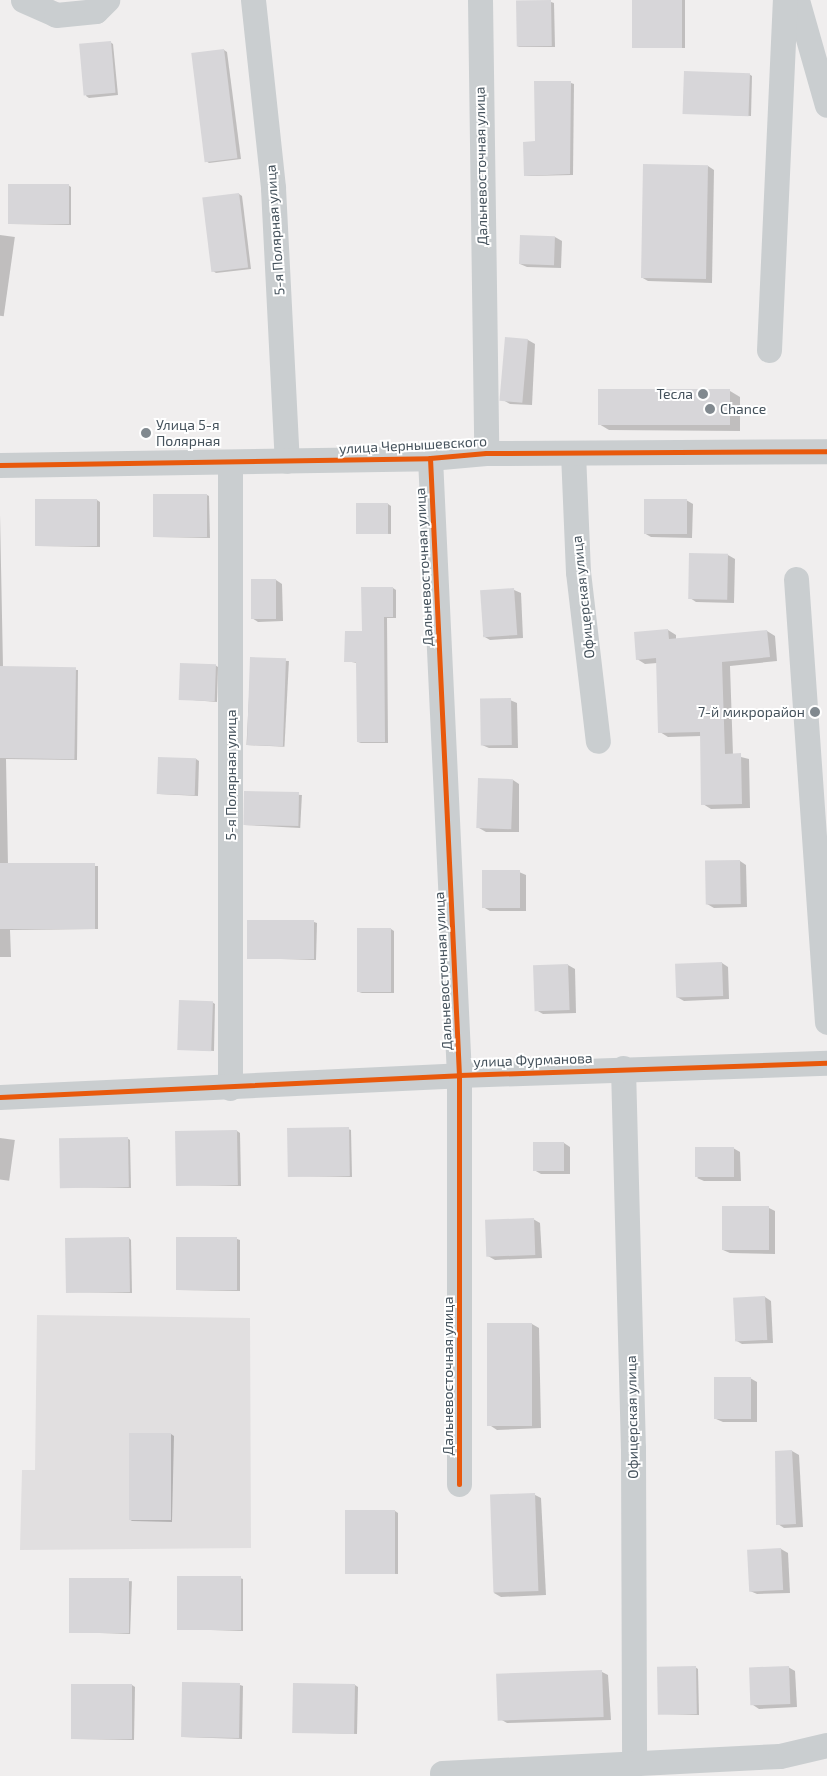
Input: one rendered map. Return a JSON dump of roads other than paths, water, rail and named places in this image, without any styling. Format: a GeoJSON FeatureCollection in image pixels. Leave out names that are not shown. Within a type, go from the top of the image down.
{"type":"FeatureCollection","features":[{"type":"Feature","properties":{"kind":"street"},"geometry":{"type":"LineString","coordinates":[[23,0],[56,15],[96,12],[107,0]]}},
{"type":"Feature","properties":{"kind":"street","name":"5-я Полярная улица"},"geometry":{"type":"LineString","coordinates":[[253,0],[273,188],[287,461]]}},
{"type":"Feature","properties":{"kind":"street","name":"Дальневосточная улица"},"geometry":{"type":"LineString","coordinates":[[480,0],[486,452]]}},
{"type":"Feature","properties":{"kind":"street"},"geometry":{"type":"LineString","coordinates":[[769,350],[785,0]]}},
{"type":"Feature","properties":{"kind":"street"},"geometry":{"type":"LineString","coordinates":[[797,0],[827,105]]}},
{"type":"Feature","properties":{"kind":"street","name":"улица Чернышевского"},"geometry":{"type":"LineString","coordinates":[[0,465],[230,463],[430,458],[486,452],[827,451]]}},
{"type":"Feature","properties":{"kind":"street","name":"Офицерская улица"},"geometry":{"type":"LineString","coordinates":[[573,453],[578,572],[598,741]]}},
{"type":"Feature","properties":{"kind":"street","name":"Дальневосточная улица"},"geometry":{"type":"LineString","coordinates":[[430,458],[459,1074],[459,1484]]}},
{"type":"Feature","properties":{"kind":"street","name":"5-я Полярная улица"},"geometry":{"type":"LineString","coordinates":[[230,463],[230,1088]]}},
{"type":"Feature","properties":{"kind":"street"},"geometry":{"type":"LineString","coordinates":[[796,578],[827,1022]]}},
{"type":"Feature","properties":{"kind":"street","name":"улица Фурманова"},"geometry":{"type":"LineString","coordinates":[[0,1097],[230,1088],[459,1074],[827,1063]]}},
{"type":"Feature","properties":{"kind":"street","name":"Офицерская улица"},"geometry":{"type":"LineString","coordinates":[[623,1068],[633,1448],[634,1765]]}},
{"type":"Feature","properties":{"kind":"street"},"geometry":{"type":"LineString","coordinates":[[442,1773],[634,1765],[780,1756],[827,1745]]}},
{"type":"Feature","properties":{"kind":"place","name":"Тесла"},"geometry":{"type":"Point","coordinates":[703,394]}},
{"type":"Feature","properties":{"kind":"place","name":"Chance"},"geometry":{"type":"Point","coordinates":[710,409]}},
{"type":"Feature","properties":{"kind":"place","name":"Улица 5-я Полярная"},"geometry":{"type":"Point","coordinates":[146,433]}},
{"type":"Feature","properties":{"kind":"place","name":"7-й микрорайон"},"geometry":{"type":"Point","coordinates":[815,712]}}]}
